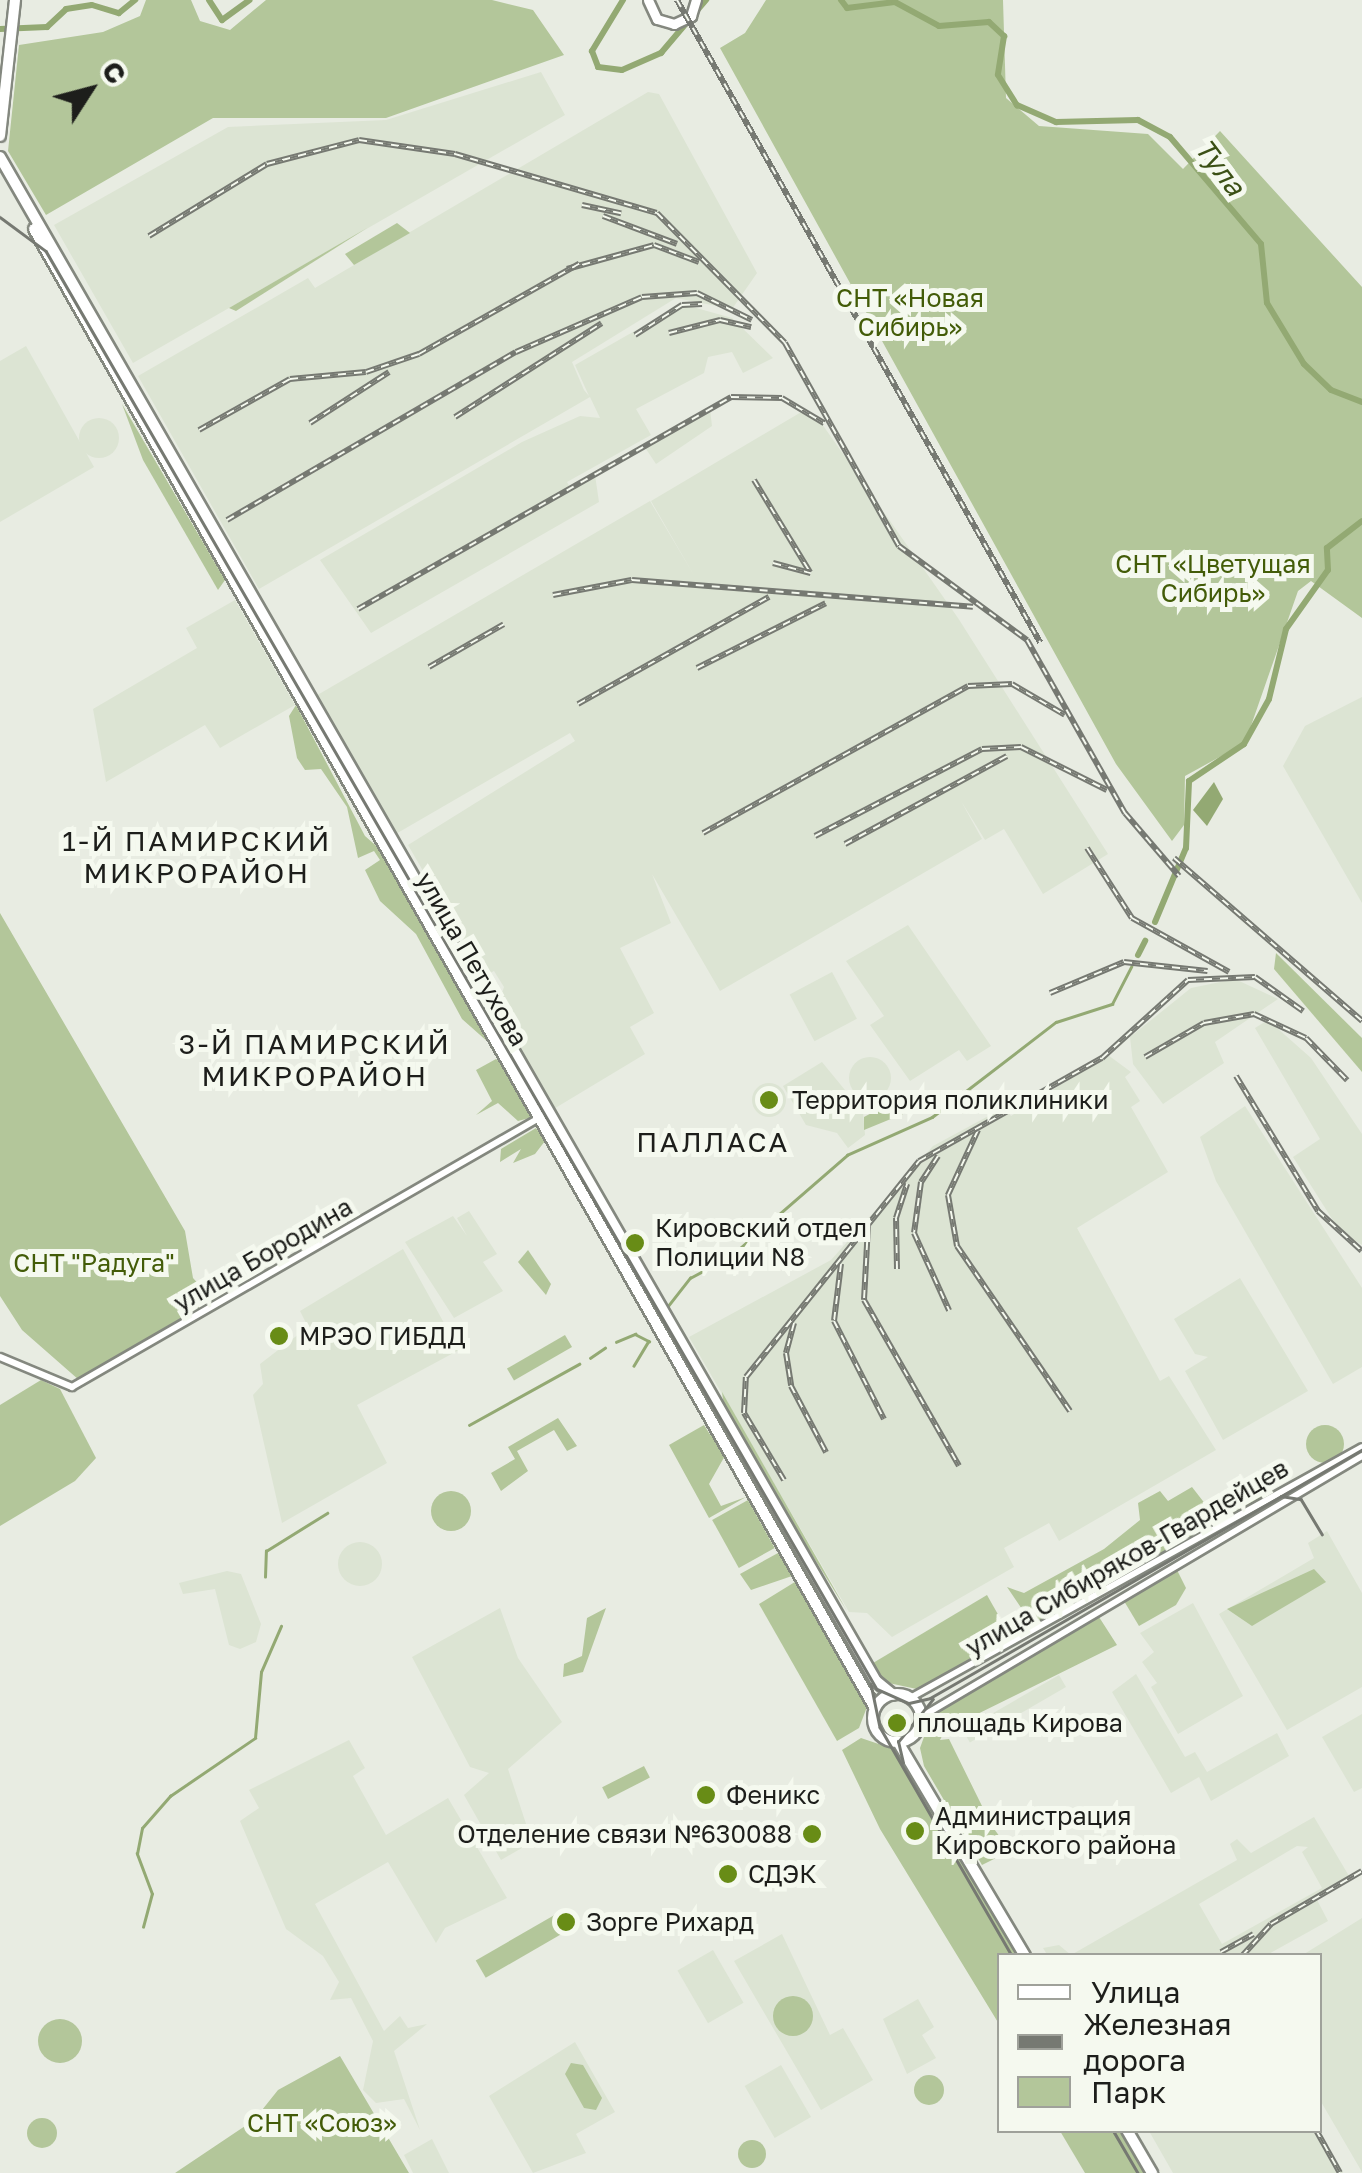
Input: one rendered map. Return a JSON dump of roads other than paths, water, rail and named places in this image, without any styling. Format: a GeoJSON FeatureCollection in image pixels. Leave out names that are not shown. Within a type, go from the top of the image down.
{"type":"FeatureCollection","features":[{"type":"Feature","properties":{"kind":"highway"},"geometry":{"type":"LineString","coordinates":[[0,136],[14,0]]}},
{"type":"Feature","properties":{"kind":"highway","name":"улица Петухова"},"geometry":{"type":"LineString","coordinates":[[0,157],[34,229],[210,537],[876,1681],[892,1694]]}},
{"type":"Feature","properties":{"kind":"highway","name":"улица Петухова"},"geometry":{"type":"LineString","coordinates":[[224,561],[875,1708]]}},
{"type":"Feature","properties":{"kind":"highway"},"geometry":{"type":"LineString","coordinates":[[912,1757],[913,1736],[920,1717],[910,1698],[892,1694],[875,1708],[875,1728],[898,1742],[912,1757],[1023,1953]]}},
{"type":"Feature","properties":{"kind":"highway"},"geometry":{"type":"LineString","coordinates":[[898,1742],[913,1736]]}},
{"type":"Feature","properties":{"kind":"highway"},"geometry":{"type":"LineString","coordinates":[[1129,2133],[1152,2173]]}},
{"type":"Feature","properties":{"kind":"main road"},"geometry":{"type":"LineString","coordinates":[[648,0],[657,19],[674,24],[692,16],[696,0]]}},
{"type":"Feature","properties":{"kind":"main road","name":"улица Бородина"},"geometry":{"type":"LineString","coordinates":[[0,1357],[72,1387],[541,1118]]}},
{"type":"Feature","properties":{"kind":"main road","name":"улица Сибиряков-Гвардейцев"},"geometry":{"type":"LineString","coordinates":[[1030,1642],[1362,1446]]}},
{"type":"Feature","properties":{"kind":"main road","name":"улица Сибиряков-Гвардейцев"},"geometry":{"type":"LineString","coordinates":[[910,1698],[980,1670],[1362,1456]]}},
{"type":"Feature","properties":{"kind":"main road","name":"улица Сибиряков-Гвардейцев"},"geometry":{"type":"LineString","coordinates":[[920,1717],[980,1670]]}},
{"type":"Feature","properties":{"kind":"waterway","name":"Тула"},"geometry":{"type":"LineString","coordinates":[[0,29],[47,27],[66,9],[92,5],[119,13],[135,0]]}},
{"type":"Feature","properties":{"kind":"waterway","name":"Тула"},"geometry":{"type":"LineString","coordinates":[[209,0],[222,20],[250,0]]}},
{"type":"Feature","properties":{"kind":"waterway","name":"Тула"},"geometry":{"type":"LineString","coordinates":[[623,0],[592,51],[598,67],[622,70],[661,53],[706,0]]}},
{"type":"Feature","properties":{"kind":"waterway","name":"Тула"},"geometry":{"type":"LineString","coordinates":[[841,0],[847,8],[895,2],[939,26],[989,22],[1004,36],[998,75],[1017,105],[1056,122],[1138,120],[1170,137],[1261,244],[1267,303],[1304,364],[1331,390],[1362,402]]}},
{"type":"Feature","properties":{"kind":"waterway"},"geometry":{"type":"LineString","coordinates":[[1155,922],[1186,848],[1189,781],[1244,744],[1269,699],[1286,629],[1328,570],[1327,548],[1362,521]]}},
{"type":"Feature","properties":{"kind":"waterway"},"geometry":{"type":"LineString","coordinates":[[1138,955],[1145,941]]}},
{"type":"Feature","properties":{"kind":"waterway"},"geometry":{"type":"LineString","coordinates":[[668,1306],[690,1278],[731,1256],[847,1155],[932,1117],[1056,1022],[1112,1004],[1131,967]]}},
{"type":"Feature","properties":{"kind":"waterway"},"geometry":{"type":"LineString","coordinates":[[616,1342],[635,1334],[649,1341],[634,1366]]}},
{"type":"Feature","properties":{"kind":"waterway"},"geometry":{"type":"LineString","coordinates":[[590,1358],[605,1348]]}},
{"type":"Feature","properties":{"kind":"waterway"},"geometry":{"type":"LineString","coordinates":[[469,1425],[579,1364]]}},
{"type":"Feature","properties":{"kind":"waterway"},"geometry":{"type":"LineString","coordinates":[[265,1577],[266,1551],[327,1513]]}},
{"type":"Feature","properties":{"kind":"waterway"},"geometry":{"type":"LineString","coordinates":[[143,1927],[152,1894],[137,1854],[142,1828],[170,1796],[255,1738],[261,1672],[281,1626]]}},
{"type":"Feature","properties":{"kind":"tram line"},"geometry":{"type":"LineString","coordinates":[[0,217],[46,251],[877,1689],[909,1703],[930,1698],[1362,1450]]}},
{"type":"Feature","properties":{"kind":"tram line"},"geometry":{"type":"LineString","coordinates":[[1281,1496],[1301,1499],[1322,1534]]}},
{"type":"Feature","properties":{"kind":"tram line"},"geometry":{"type":"LineString","coordinates":[[871,1684],[880,1727],[1010,1953]]}},
{"type":"Feature","properties":{"kind":"tram line"},"geometry":{"type":"LineString","coordinates":[[903,1763],[898,1742],[933,1699]]}},
{"type":"Feature","properties":{"kind":"tram line"},"geometry":{"type":"LineString","coordinates":[[1115,2133],[1138,2173]]}},
{"type":"Feature","properties":{"kind":"railway"},"geometry":{"type":"LineString","coordinates":[[677,0],[1040,642]]}},
{"type":"Feature","properties":{"kind":"railway"},"geometry":{"type":"LineString","coordinates":[[149,236],[267,164],[359,140],[455,154],[657,213],[785,343],[899,546],[1027,640],[1125,813],[1179,876]]}},
{"type":"Feature","properties":{"kind":"railway"},"geometry":{"type":"LineString","coordinates":[[582,205],[621,213]]}},
{"type":"Feature","properties":{"kind":"railway"},"geometry":{"type":"LineString","coordinates":[[603,216],[677,244]]}},
{"type":"Feature","properties":{"kind":"railway"},"geometry":{"type":"LineString","coordinates":[[567,269],[654,245],[699,262]]}},
{"type":"Feature","properties":{"kind":"railway"},"geometry":{"type":"LineString","coordinates":[[199,430],[290,379],[366,372],[419,354],[579,264]]}},
{"type":"Feature","properties":{"kind":"railway"},"geometry":{"type":"LineString","coordinates":[[227,520],[516,352],[642,297],[697,293],[752,320]]}},
{"type":"Feature","properties":{"kind":"railway"},"geometry":{"type":"LineString","coordinates":[[635,335],[682,305],[702,304]]}},
{"type":"Feature","properties":{"kind":"railway"},"geometry":{"type":"LineString","coordinates":[[669,333],[720,320],[751,327]]}},
{"type":"Feature","properties":{"kind":"railway"},"geometry":{"type":"LineString","coordinates":[[455,417],[602,323]]}},
{"type":"Feature","properties":{"kind":"railway"},"geometry":{"type":"LineString","coordinates":[[310,423],[389,372]]}},
{"type":"Feature","properties":{"kind":"railway"},"geometry":{"type":"LineString","coordinates":[[358,609],[731,397],[782,398],[824,423]]}},
{"type":"Feature","properties":{"kind":"railway"},"geometry":{"type":"LineString","coordinates":[[754,480],[810,572]]}},
{"type":"Feature","properties":{"kind":"railway"},"geometry":{"type":"LineString","coordinates":[[773,563],[811,573]]}},
{"type":"Feature","properties":{"kind":"railway"},"geometry":{"type":"LineString","coordinates":[[553,595],[632,580],[973,607]]}},
{"type":"Feature","properties":{"kind":"railway"},"geometry":{"type":"LineString","coordinates":[[578,704],[769,597]]}},
{"type":"Feature","properties":{"kind":"railway"},"geometry":{"type":"LineString","coordinates":[[697,668],[826,603]]}},
{"type":"Feature","properties":{"kind":"railway"},"geometry":{"type":"LineString","coordinates":[[429,667],[504,624]]}},
{"type":"Feature","properties":{"kind":"railway"},"geometry":{"type":"LineString","coordinates":[[703,833],[968,686],[1012,684],[1065,715]]}},
{"type":"Feature","properties":{"kind":"railway"},"geometry":{"type":"LineString","coordinates":[[815,836],[982,749],[1021,747],[1107,790]]}},
{"type":"Feature","properties":{"kind":"railway"},"geometry":{"type":"LineString","coordinates":[[845,844],[1007,756]]}},
{"type":"Feature","properties":{"kind":"railway"},"geometry":{"type":"LineString","coordinates":[[1087,848],[1132,918],[1229,972]]}},
{"type":"Feature","properties":{"kind":"railway"},"geometry":{"type":"LineString","coordinates":[[1174,858],[1362,1021]]}},
{"type":"Feature","properties":{"kind":"railway"},"geometry":{"type":"LineString","coordinates":[[1050,993],[1124,962],[1208,971]]}},
{"type":"Feature","properties":{"kind":"railway"},"geometry":{"type":"LineString","coordinates":[[784,1480],[744,1413],[746,1377],[919,1161],[1102,1058],[1188,980],[1255,977],[1303,1011]]}},
{"type":"Feature","properties":{"kind":"railway"},"geometry":{"type":"LineString","coordinates":[[1145,1057],[1204,1023],[1254,1014],[1306,1038],[1347,1080]]}},
{"type":"Feature","properties":{"kind":"railway"},"geometry":{"type":"LineString","coordinates":[[1236,1076],[1318,1211],[1362,1251]]}},
{"type":"Feature","properties":{"kind":"railway"},"geometry":{"type":"LineString","coordinates":[[978,1130],[948,1195],[957,1246],[1070,1411]]}},
{"type":"Feature","properties":{"kind":"railway"},"geometry":{"type":"LineString","coordinates":[[938,1156],[921,1182],[914,1233],[949,1310]]}},
{"type":"Feature","properties":{"kind":"railway"},"geometry":{"type":"LineString","coordinates":[[897,1269],[896,1218],[907,1184]]}},
{"type":"Feature","properties":{"kind":"railway"},"geometry":{"type":"LineString","coordinates":[[868,1226],[864,1300],[959,1466]]}},
{"type":"Feature","properties":{"kind":"railway"},"geometry":{"type":"LineString","coordinates":[[841,1264],[834,1321],[884,1419]]}},
{"type":"Feature","properties":{"kind":"railway"},"geometry":{"type":"LineString","coordinates":[[794,1323],[786,1353],[791,1386],[826,1452]]}},
{"type":"Feature","properties":{"kind":"railway"},"geometry":{"type":"LineString","coordinates":[[1245,1953],[1271,1924],[1362,1871]]}},
{"type":"Feature","properties":{"kind":"railway"},"geometry":{"type":"LineString","coordinates":[[1221,1952],[1253,1934]]}},
{"type":"Feature","properties":{"kind":"railway"},"geometry":{"type":"LineString","coordinates":[[1318,2133],[1340,2173]]}},
{"type":"Feature","properties":{"kind":"place","name":"Территория поликлиники"},"geometry":{"type":"Point","coordinates":[769,1100]}},
{"type":"Feature","properties":{"kind":"place","name":"Кировский отдел Полиции N8"},"geometry":{"type":"Point","coordinates":[635,1243]}},
{"type":"Feature","properties":{"kind":"place","name":"МРЭО ГИБДД"},"geometry":{"type":"Point","coordinates":[279,1336]}},
{"type":"Feature","properties":{"kind":"place","name":"площадь Кирова"},"geometry":{"type":"Point","coordinates":[897,1723]}},
{"type":"Feature","properties":{"kind":"place","name":"Феникс"},"geometry":{"type":"Point","coordinates":[706,1795]}},
{"type":"Feature","properties":{"kind":"place","name":"Администрация Кировского района"},"geometry":{"type":"Point","coordinates":[915,1831]}},
{"type":"Feature","properties":{"kind":"place","name":"Отделение связи №630088"},"geometry":{"type":"Point","coordinates":[812,1834]}},
{"type":"Feature","properties":{"kind":"place","name":"СДЭК"},"geometry":{"type":"Point","coordinates":[728,1874]}},
{"type":"Feature","properties":{"kind":"place","name":"Зорге Рихард"},"geometry":{"type":"Point","coordinates":[566,1922]}},
{"type":"Feature","properties":{"kind":"district","name":"1-Й ПАМИРСКИЙ МИКРОРАЙОН"},"geometry":{"type":"Point","coordinates":[197,857]}},
{"type":"Feature","properties":{"kind":"district","name":"3-Й ПАМИРСКИЙ МИКРОРАЙОН"},"geometry":{"type":"Point","coordinates":[315,1060]}},
{"type":"Feature","properties":{"kind":"district","name":"ПАЛЛАСА"},"geometry":{"type":"Point","coordinates":[713,1142]}},
{"type":"Feature","properties":{"kind":"park label","name":"СНТ «Новая Сибирь»"},"geometry":{"type":"Point","coordinates":[910,314]}},
{"type":"Feature","properties":{"kind":"park label","name":"СНТ «Цветущая Сибирь»"},"geometry":{"type":"Point","coordinates":[1213,580]}},
{"type":"Feature","properties":{"kind":"park label","name":"СНТ \"Радуга\""},"geometry":{"type":"Point","coordinates":[94,1263]}},
{"type":"Feature","properties":{"kind":"park label","name":"СНТ «Союз»"},"geometry":{"type":"Point","coordinates":[322,2123]}}]}
